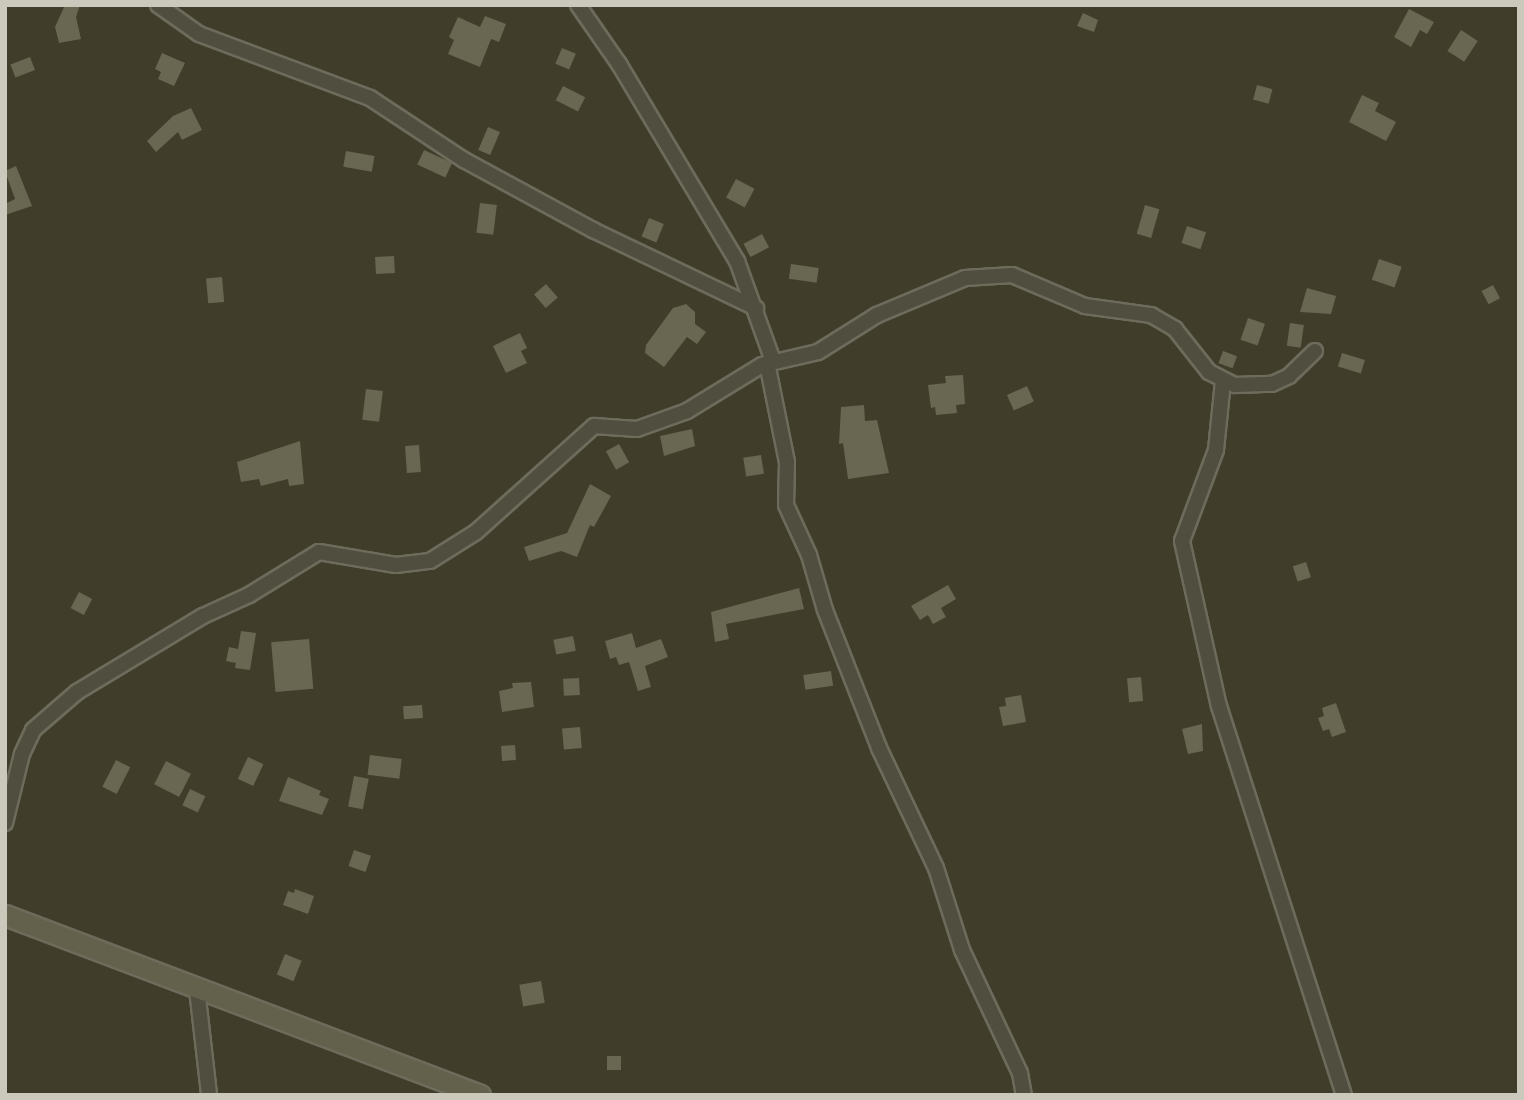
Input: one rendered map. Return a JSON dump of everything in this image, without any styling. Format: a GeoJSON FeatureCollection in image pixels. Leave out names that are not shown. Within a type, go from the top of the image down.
{"type":"FeatureCollection","features":[{"type":"Feature","properties":{"kind":"street"},"geometry":{"type":"LineString","coordinates":[[159,5],[199,34],[370,98],[464,160],[593,230],[756,308]]}},
{"type":"Feature","properties":{"kind":"street"},"geometry":{"type":"LineString","coordinates":[[578,5],[619,64],[737,261],[756,308],[770,362],[787,461],[786,505],[809,555],[825,610],[874,736],[936,868],[962,950],[1020,1073],[1024,1095]]}},
{"type":"Feature","properties":{"kind":"street"},"geometry":{"type":"LineString","coordinates":[[5,823],[26,740],[77,692],[203,616],[249,596],[314,554],[337,553],[396,565],[430,561],[475,532],[594,426],[637,429],[687,411],[770,362],[818,352],[877,315],[965,278],[1012,275],[1085,306],[1151,315],[1166,321],[1209,372],[1223,381],[1272,384],[1289,376],[1315,351]]}},
{"type":"Feature","properties":{"kind":"street"},"geometry":{"type":"LineString","coordinates":[[1223,381],[1216,450],[1182,541],[1219,706],[1344,1095]]}},
{"type":"Feature","properties":{"kind":"street"},"geometry":{"type":"LineString","coordinates":[[5,915],[480,1095]]}},
{"type":"Feature","properties":{"kind":"street"},"geometry":{"type":"LineString","coordinates":[[197,989],[209,1095]]}},
{"type":"Feature","properties":{"kind":"building"},"geometry":{"type":"Polygon","coordinates":[[[65,5],[80,5],[76,17],[81,39],[59,43],[55,27],[65,5]]]}},
{"type":"Feature","properties":{"kind":"building"},"geometry":{"type":"Polygon","coordinates":[[[1409,9],[1434,22],[1427,34],[1420,30],[1411,47],[1394,37],[1409,9]]]}},
{"type":"Feature","properties":{"kind":"building"},"geometry":{"type":"Polygon","coordinates":[[[1083,13],[1098,20],[1094,32],[1077,26],[1083,13]]]}},
{"type":"Feature","properties":{"kind":"building"},"geometry":{"type":"Polygon","coordinates":[[[485,16],[506,24],[499,42],[491,39],[480,67],[448,54],[454,40],[449,37],[458,17],[480,27],[485,16]]]}},
{"type":"Feature","properties":{"kind":"building"},"geometry":{"type":"Polygon","coordinates":[[[1461,30],[1478,41],[1464,62],[1447,51],[1461,30]]]}},
{"type":"Feature","properties":{"kind":"building"},"geometry":{"type":"Polygon","coordinates":[[[562,48],[576,54],[569,70],[555,64],[562,48]]]}},
{"type":"Feature","properties":{"kind":"building"},"geometry":{"type":"Polygon","coordinates":[[[162,53],[185,63],[174,86],[158,79],[161,72],[155,69],[162,53]]]}},
{"type":"Feature","properties":{"kind":"building"},"geometry":{"type":"Polygon","coordinates":[[[30,57],[35,70],[15,78],[10,65],[30,57]]]}},
{"type":"Feature","properties":{"kind":"building"},"geometry":{"type":"Polygon","coordinates":[[[1257,85],[1272,89],[1269,104],[1253,99],[1257,85]]]}},
{"type":"Feature","properties":{"kind":"building"},"geometry":{"type":"Polygon","coordinates":[[[563,86],[585,97],[578,112],[556,100],[563,86]]]}},
{"type":"Feature","properties":{"kind":"building"},"geometry":{"type":"Polygon","coordinates":[[[1362,95],[1379,103],[1375,111],[1396,122],[1386,141],[1349,122],[1362,95]]]}},
{"type":"Feature","properties":{"kind":"building"},"geometry":{"type":"Polygon","coordinates":[[[191,108],[202,130],[182,140],[178,132],[156,152],[147,141],[173,116],[191,108]]]}},
{"type":"Feature","properties":{"kind":"building"},"geometry":{"type":"Polygon","coordinates":[[[488,127],[500,132],[490,155],[478,150],[488,127]]]}},
{"type":"Feature","properties":{"kind":"building"},"geometry":{"type":"Polygon","coordinates":[[[424,150],[452,163],[445,178],[417,165],[424,150]]]}},
{"type":"Feature","properties":{"kind":"building"},"geometry":{"type":"Polygon","coordinates":[[[346,151],[375,156],[372,172],[343,167],[346,151]]]}},
{"type":"Feature","properties":{"kind":"building"},"geometry":{"type":"Polygon","coordinates":[[[16,166],[32,206],[5,215],[5,204],[15,199],[5,171],[16,166]]]}},
{"type":"Feature","properties":{"kind":"building"},"geometry":{"type":"Polygon","coordinates":[[[736,179],[755,189],[745,207],[726,198],[736,179]]]}},
{"type":"Feature","properties":{"kind":"building"},"geometry":{"type":"Polygon","coordinates":[[[480,203],[497,205],[493,235],[476,233],[480,203]]]}},
{"type":"Feature","properties":{"kind":"building"},"geometry":{"type":"Polygon","coordinates":[[[1145,205],[1159,209],[1151,238],[1137,234],[1145,205]]]}},
{"type":"Feature","properties":{"kind":"building"},"geometry":{"type":"Polygon","coordinates":[[[649,218],[664,224],[656,243],[642,237],[649,218]]]}},
{"type":"Feature","properties":{"kind":"building"},"geometry":{"type":"Polygon","coordinates":[[[1187,226],[1206,232],[1200,249],[1181,243],[1187,226]]]}},
{"type":"Feature","properties":{"kind":"building"},"geometry":{"type":"Polygon","coordinates":[[[762,234],[769,247],[751,257],[743,244],[762,234]]]}},
{"type":"Feature","properties":{"kind":"building"},"geometry":{"type":"Polygon","coordinates":[[[394,256],[395,273],[376,274],[375,257],[394,256]]]}},
{"type":"Feature","properties":{"kind":"building"},"geometry":{"type":"Polygon","coordinates":[[[1379,259],[1402,267],[1395,288],[1372,280],[1379,259]]]}},
{"type":"Feature","properties":{"kind":"building"},"geometry":{"type":"Polygon","coordinates":[[[791,264],[819,268],[817,283],[789,279],[791,264]]]}},
{"type":"Feature","properties":{"kind":"building"},"geometry":{"type":"Polygon","coordinates":[[[222,277],[224,302],[208,303],[206,278],[222,277]]]}},
{"type":"Feature","properties":{"kind":"building"},"geometry":{"type":"Polygon","coordinates":[[[546,284],[558,298],[546,308],[534,294],[546,284]]]}},
{"type":"Feature","properties":{"kind":"building"},"geometry":{"type":"Polygon","coordinates":[[[1493,285],[1500,298],[1489,304],[1482,291],[1493,285]]]}},
{"type":"Feature","properties":{"kind":"building"},"geometry":{"type":"Polygon","coordinates":[[[1307,288],[1336,296],[1331,314],[1300,312],[1307,288]]]}},
{"type":"Feature","properties":{"kind":"building"},"geometry":{"type":"Polygon","coordinates":[[[686,304],[695,312],[695,324],[706,332],[697,344],[687,337],[664,367],[645,353],[646,345],[673,308],[686,304]]]}},
{"type":"Feature","properties":{"kind":"building"},"geometry":{"type":"Polygon","coordinates":[[[1248,318],[1265,324],[1258,346],[1241,340],[1248,318]]]}},
{"type":"Feature","properties":{"kind":"building"},"geometry":{"type":"Polygon","coordinates":[[[1290,323],[1304,325],[1301,348],[1287,346],[1290,323]]]}},
{"type":"Feature","properties":{"kind":"building"},"geometry":{"type":"Polygon","coordinates":[[[520,333],[527,348],[521,351],[527,363],[506,373],[493,346],[520,333]]]}},
{"type":"Feature","properties":{"kind":"building"},"geometry":{"type":"Polygon","coordinates":[[[1223,351],[1237,356],[1233,368],[1219,363],[1223,351]]]}},
{"type":"Feature","properties":{"kind":"building"},"geometry":{"type":"Polygon","coordinates":[[[1342,353],[1365,360],[1361,373],[1338,366],[1342,353]]]}},
{"type":"Feature","properties":{"kind":"building"},"geometry":{"type":"Polygon","coordinates":[[[963,375],[965,404],[956,405],[957,413],[936,415],[935,407],[931,408],[928,385],[946,383],[945,376],[963,375]]]}},
{"type":"Feature","properties":{"kind":"building"},"geometry":{"type":"Polygon","coordinates":[[[1027,386],[1034,402],[1014,410],[1007,395],[1027,386]]]}},
{"type":"Feature","properties":{"kind":"building"},"geometry":{"type":"Polygon","coordinates":[[[366,389],[383,391],[379,422],[362,420],[366,389]]]}},
{"type":"Feature","properties":{"kind":"building"},"geometry":{"type":"Polygon","coordinates":[[[864,405],[865,421],[877,420],[889,473],[848,479],[843,443],[839,444],[841,407],[864,405]]]}},
{"type":"Feature","properties":{"kind":"building"},"geometry":{"type":"Polygon","coordinates":[[[692,429],[695,446],[664,456],[660,436],[692,429]]]}},
{"type":"Feature","properties":{"kind":"building"},"geometry":{"type":"Polygon","coordinates":[[[300,441],[304,484],[289,486],[288,479],[261,486],[259,479],[241,482],[237,462],[300,441]]]}},
{"type":"Feature","properties":{"kind":"building"},"geometry":{"type":"Polygon","coordinates":[[[619,444],[629,462],[616,470],[606,451],[619,444]]]}},
{"type":"Feature","properties":{"kind":"building"},"geometry":{"type":"Polygon","coordinates":[[[419,445],[421,472],[407,473],[405,446],[419,445]]]}},
{"type":"Feature","properties":{"kind":"building"},"geometry":{"type":"Polygon","coordinates":[[[761,455],[764,474],[746,477],[743,458],[761,455]]]}},
{"type":"Feature","properties":{"kind":"building"},"geometry":{"type":"Polygon","coordinates":[[[590,484],[611,496],[594,527],[590,525],[577,557],[561,551],[529,561],[524,547],[567,533],[590,484]]]}},
{"type":"Feature","properties":{"kind":"building"},"geometry":{"type":"Polygon","coordinates":[[[1306,562],[1311,577],[1298,582],[1293,566],[1306,562]]]}},
{"type":"Feature","properties":{"kind":"building"},"geometry":{"type":"Polygon","coordinates":[[[948,585],[956,599],[941,608],[946,617],[933,624],[928,615],[920,620],[911,606],[948,585]]]}},
{"type":"Feature","properties":{"kind":"building"},"geometry":{"type":"Polygon","coordinates":[[[799,588],[804,609],[726,624],[729,639],[715,642],[711,612],[799,588]]]}},
{"type":"Feature","properties":{"kind":"building"},"geometry":{"type":"Polygon","coordinates":[[[79,592],[92,599],[84,615],[71,608],[79,592]]]}},
{"type":"Feature","properties":{"kind":"building"},"geometry":{"type":"Polygon","coordinates":[[[241,631],[256,633],[250,670],[235,668],[236,663],[226,661],[229,647],[238,649],[241,631]]]}},
{"type":"Feature","properties":{"kind":"building"},"geometry":{"type":"Polygon","coordinates":[[[632,633],[636,648],[661,639],[668,657],[645,666],[651,687],[638,691],[629,662],[619,665],[616,657],[610,659],[605,641],[632,633]]]}},
{"type":"Feature","properties":{"kind":"building"},"geometry":{"type":"Polygon","coordinates":[[[573,636],[576,651],[556,655],[553,640],[573,636]]]}},
{"type":"Feature","properties":{"kind":"building"},"geometry":{"type":"Polygon","coordinates":[[[309,639],[313,689],[276,692],[271,642],[309,639]]]}},
{"type":"Feature","properties":{"kind":"building"},"geometry":{"type":"Polygon","coordinates":[[[831,671],[833,686],[805,690],[803,675],[831,671]]]}},
{"type":"Feature","properties":{"kind":"building"},"geometry":{"type":"Polygon","coordinates":[[[1141,677],[1143,701],[1129,702],[1127,678],[1141,677]]]}},
{"type":"Feature","properties":{"kind":"building"},"geometry":{"type":"Polygon","coordinates":[[[579,678],[580,695],[564,696],[563,679],[579,678]]]}},
{"type":"Feature","properties":{"kind":"building"},"geometry":{"type":"Polygon","coordinates":[[[531,682],[534,707],[502,712],[499,691],[513,688],[512,683],[531,682]]]}},
{"type":"Feature","properties":{"kind":"building"},"geometry":{"type":"Polygon","coordinates":[[[1021,695],[1026,722],[1003,726],[999,707],[1006,706],[1005,698],[1021,695]]]}},
{"type":"Feature","properties":{"kind":"building"},"geometry":{"type":"Polygon","coordinates":[[[1336,703],[1346,732],[1332,737],[1329,729],[1323,731],[1318,718],[1324,716],[1322,708],[1336,703]]]}},
{"type":"Feature","properties":{"kind":"building"},"geometry":{"type":"Polygon","coordinates":[[[422,705],[423,718],[404,719],[403,706],[422,705]]]}},
{"type":"Feature","properties":{"kind":"building"},"geometry":{"type":"Polygon","coordinates":[[[1202,724],[1203,751],[1188,754],[1182,729],[1202,724]]]}},
{"type":"Feature","properties":{"kind":"building"},"geometry":{"type":"Polygon","coordinates":[[[580,727],[582,748],[564,749],[562,729],[580,727]]]}},
{"type":"Feature","properties":{"kind":"building"},"geometry":{"type":"Polygon","coordinates":[[[515,745],[516,760],[502,761],[501,746],[515,745]]]}},
{"type":"Feature","properties":{"kind":"building"},"geometry":{"type":"Polygon","coordinates":[[[370,755],[402,759],[399,779],[368,775],[370,755]]]}},
{"type":"Feature","properties":{"kind":"building"},"geometry":{"type":"Polygon","coordinates":[[[248,757],[263,764],[253,786],[238,779],[248,757]]]}},
{"type":"Feature","properties":{"kind":"building"},"geometry":{"type":"Polygon","coordinates":[[[116,760],[130,767],[117,794],[102,787],[116,760]]]}},
{"type":"Feature","properties":{"kind":"building"},"geometry":{"type":"Polygon","coordinates":[[[166,761],[191,774],[179,797],[154,784],[166,761]]]}},
{"type":"Feature","properties":{"kind":"building"},"geometry":{"type":"Polygon","coordinates":[[[354,776],[369,779],[363,809],[348,806],[354,776]]]}},
{"type":"Feature","properties":{"kind":"building"},"geometry":{"type":"Polygon","coordinates":[[[288,777],[321,791],[319,795],[329,799],[322,815],[279,801],[288,777]]]}},
{"type":"Feature","properties":{"kind":"building"},"geometry":{"type":"Polygon","coordinates":[[[190,789],[205,796],[198,812],[182,805],[190,789]]]}},
{"type":"Feature","properties":{"kind":"building"},"geometry":{"type":"Polygon","coordinates":[[[354,850],[371,856],[365,872],[348,866],[354,850]]]}},
{"type":"Feature","properties":{"kind":"building"},"geometry":{"type":"Polygon","coordinates":[[[295,889],[314,896],[308,914],[283,905],[288,891],[294,893],[295,889]]]}},
{"type":"Feature","properties":{"kind":"building"},"geometry":{"type":"Polygon","coordinates":[[[285,954],[302,961],[293,981],[277,974],[285,954]]]}},
{"type":"Feature","properties":{"kind":"building"},"geometry":{"type":"Polygon","coordinates":[[[541,981],[545,1003],[523,1006],[519,985],[541,981]]]}},
{"type":"Feature","properties":{"kind":"building"},"geometry":{"type":"Polygon","coordinates":[[[607,1056],[621,1056],[621,1070],[607,1070],[607,1056]]]}}]}
